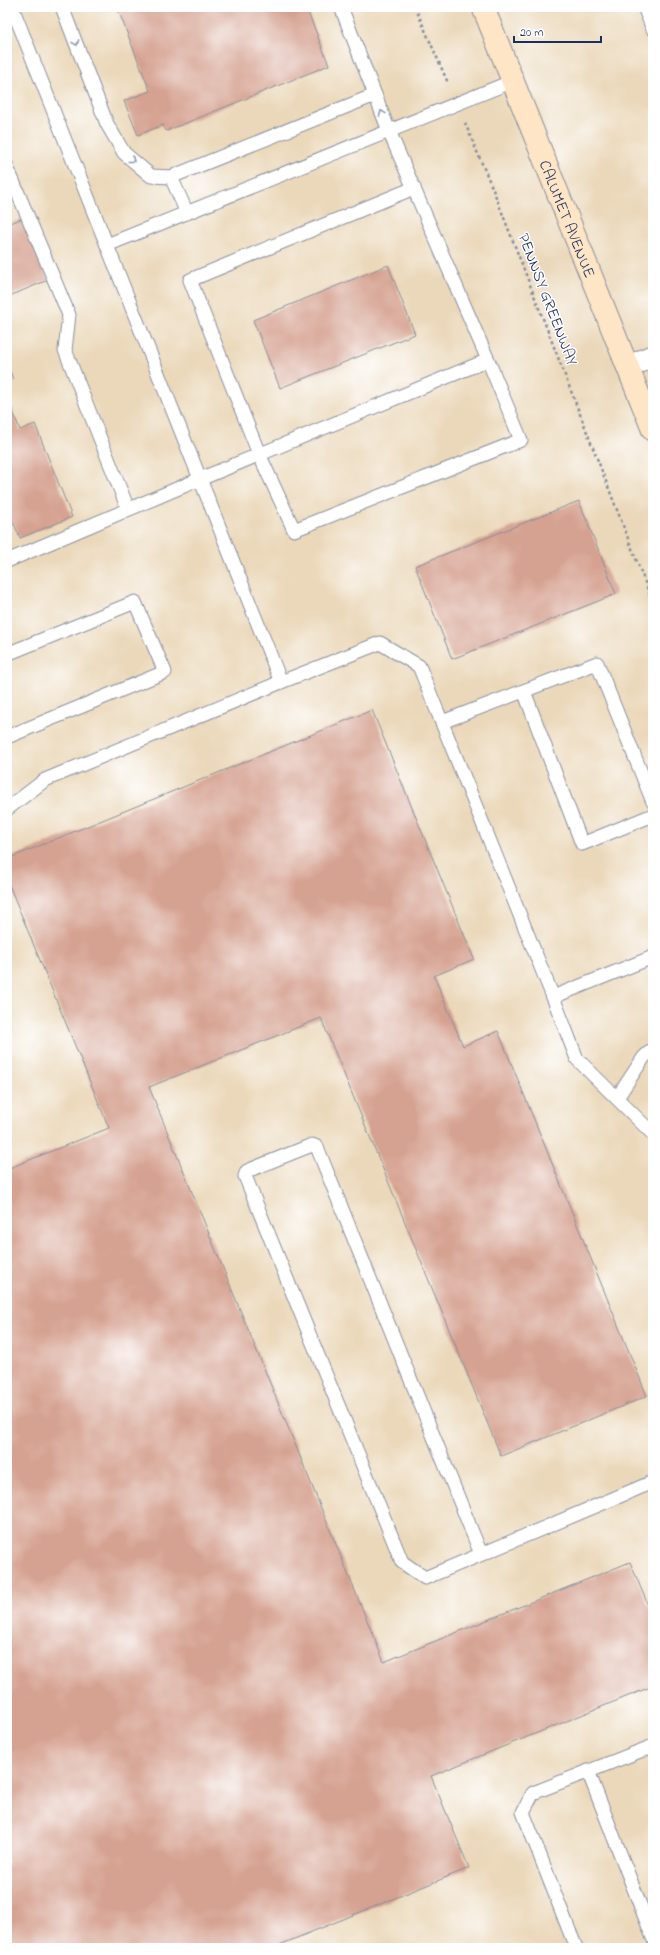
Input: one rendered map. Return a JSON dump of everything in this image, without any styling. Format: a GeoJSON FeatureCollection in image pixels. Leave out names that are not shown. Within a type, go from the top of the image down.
{"type":"FeatureCollection","features":[{"type":"Feature","properties":{"kind":"main road","name":"CALUMET AVENUE"},"geometry":{"type":"LineString","coordinates":[[483,7],[653,430]]}},
{"type":"Feature","properties":{"kind":"street"},"geometry":{"type":"LineString","coordinates":[[628,367],[653,356]]}},
{"type":"Feature","properties":{"kind":"lane"},"geometry":{"type":"LineString","coordinates":[[12,7],[281,682]]}},
{"type":"Feature","properties":{"kind":"lane"},"geometry":{"type":"LineString","coordinates":[[62,7],[107,124],[124,153],[151,176],[171,177],[375,95]]}},
{"type":"Feature","properties":{"kind":"lane"},"geometry":{"type":"LineString","coordinates":[[341,7],[389,131],[414,188],[488,360],[521,440],[294,530],[259,454],[190,280],[414,188]]}},
{"type":"Feature","properties":{"kind":"lane"},"geometry":{"type":"LineString","coordinates":[[644,7],[653,29]]}},
{"type":"Feature","properties":{"kind":"lane"},"geometry":{"type":"LineString","coordinates":[[107,245],[513,81]]}},
{"type":"Feature","properties":{"kind":"lane"},"geometry":{"type":"LineString","coordinates":[[7,167],[69,315],[65,350],[128,509]]}},
{"type":"Feature","properties":{"kind":"lane"},"geometry":{"type":"LineString","coordinates":[[171,177],[187,213]]}},
{"type":"Feature","properties":{"kind":"lane"},"geometry":{"type":"LineString","coordinates":[[7,561],[200,478],[488,360]]}},
{"type":"Feature","properties":{"kind":"lane"},"geometry":{"type":"LineString","coordinates":[[7,654],[135,602],[165,672],[7,737]]}},
{"type":"Feature","properties":{"kind":"lane"},"geometry":{"type":"LineString","coordinates":[[7,809],[44,780],[281,682],[380,643],[419,666],[577,1059],[653,1134]]}},
{"type":"Feature","properties":{"kind":"lane"},"geometry":{"type":"LineString","coordinates":[[442,722],[597,663],[653,802]]}},
{"type":"Feature","properties":{"kind":"lane"},"geometry":{"type":"LineString","coordinates":[[524,691],[582,844],[653,815]]}},
{"type":"Feature","properties":{"kind":"lane"},"geometry":{"type":"LineString","coordinates":[[553,997],[653,957]]}},
{"type":"Feature","properties":{"kind":"lane"},"geometry":{"type":"LineString","coordinates":[[617,1098],[644,1057],[653,1049]]}},
{"type":"Feature","properties":{"kind":"lane"},"geometry":{"type":"LineString","coordinates":[[481,1554],[317,1147],[312,1145],[247,1171],[245,1176],[402,1562],[425,1578],[653,1482]]}},
{"type":"Feature","properties":{"kind":"lane"},"geometry":{"type":"LineString","coordinates":[[576,1948],[523,1812],[533,1793],[653,1746]]}},
{"type":"Feature","properties":{"kind":"lane"},"geometry":{"type":"LineString","coordinates":[[588,1771],[653,1938]]}},
{"type":"Feature","properties":{"kind":"path","name":"PENNSY GREENWAY"},"geometry":{"type":"LineString","coordinates":[[415,7],[504,218],[653,603]]}},
{"type":"Feature","properties":{"kind":"shaded area"},"geometry":{"type":"Polygon","coordinates":[[[7,7],[653,7],[653,1948],[7,1948],[7,7]]]}},
{"type":"Feature","properties":{"kind":"building"},"geometry":{"type":"Polygon","coordinates":[[[117,7],[306,7],[329,65],[166,131],[163,125],[138,135],[124,101],[150,91],[117,7]]]}},
{"type":"Feature","properties":{"kind":"building"},"geometry":{"type":"Polygon","coordinates":[[[24,218],[48,280],[7,297],[7,224],[24,218]]]}},
{"type":"Feature","properties":{"kind":"building"},"geometry":{"type":"Polygon","coordinates":[[[388,265],[415,334],[280,388],[253,320],[388,265]]]}},
{"type":"Feature","properties":{"kind":"building"},"geometry":{"type":"Polygon","coordinates":[[[7,363],[13,379],[7,382],[7,363]]]}},
{"type":"Feature","properties":{"kind":"building"},"geometry":{"type":"Polygon","coordinates":[[[7,396],[20,430],[35,424],[72,517],[20,538],[14,524],[7,521],[7,396]]]}},
{"type":"Feature","properties":{"kind":"building"},"geometry":{"type":"Polygon","coordinates":[[[579,501],[616,594],[452,659],[415,566],[579,501]]]}},
{"type":"Feature","properties":{"kind":"building"},"geometry":{"type":"Polygon","coordinates":[[[372,710],[474,959],[434,976],[463,1046],[498,1031],[647,1396],[501,1456],[321,1018],[149,1087],[384,1662],[630,1562],[653,1617],[653,1686],[431,1776],[469,1868],[272,1948],[7,1948],[7,1169],[109,1128],[7,880],[7,859],[372,710]]]}}]}
